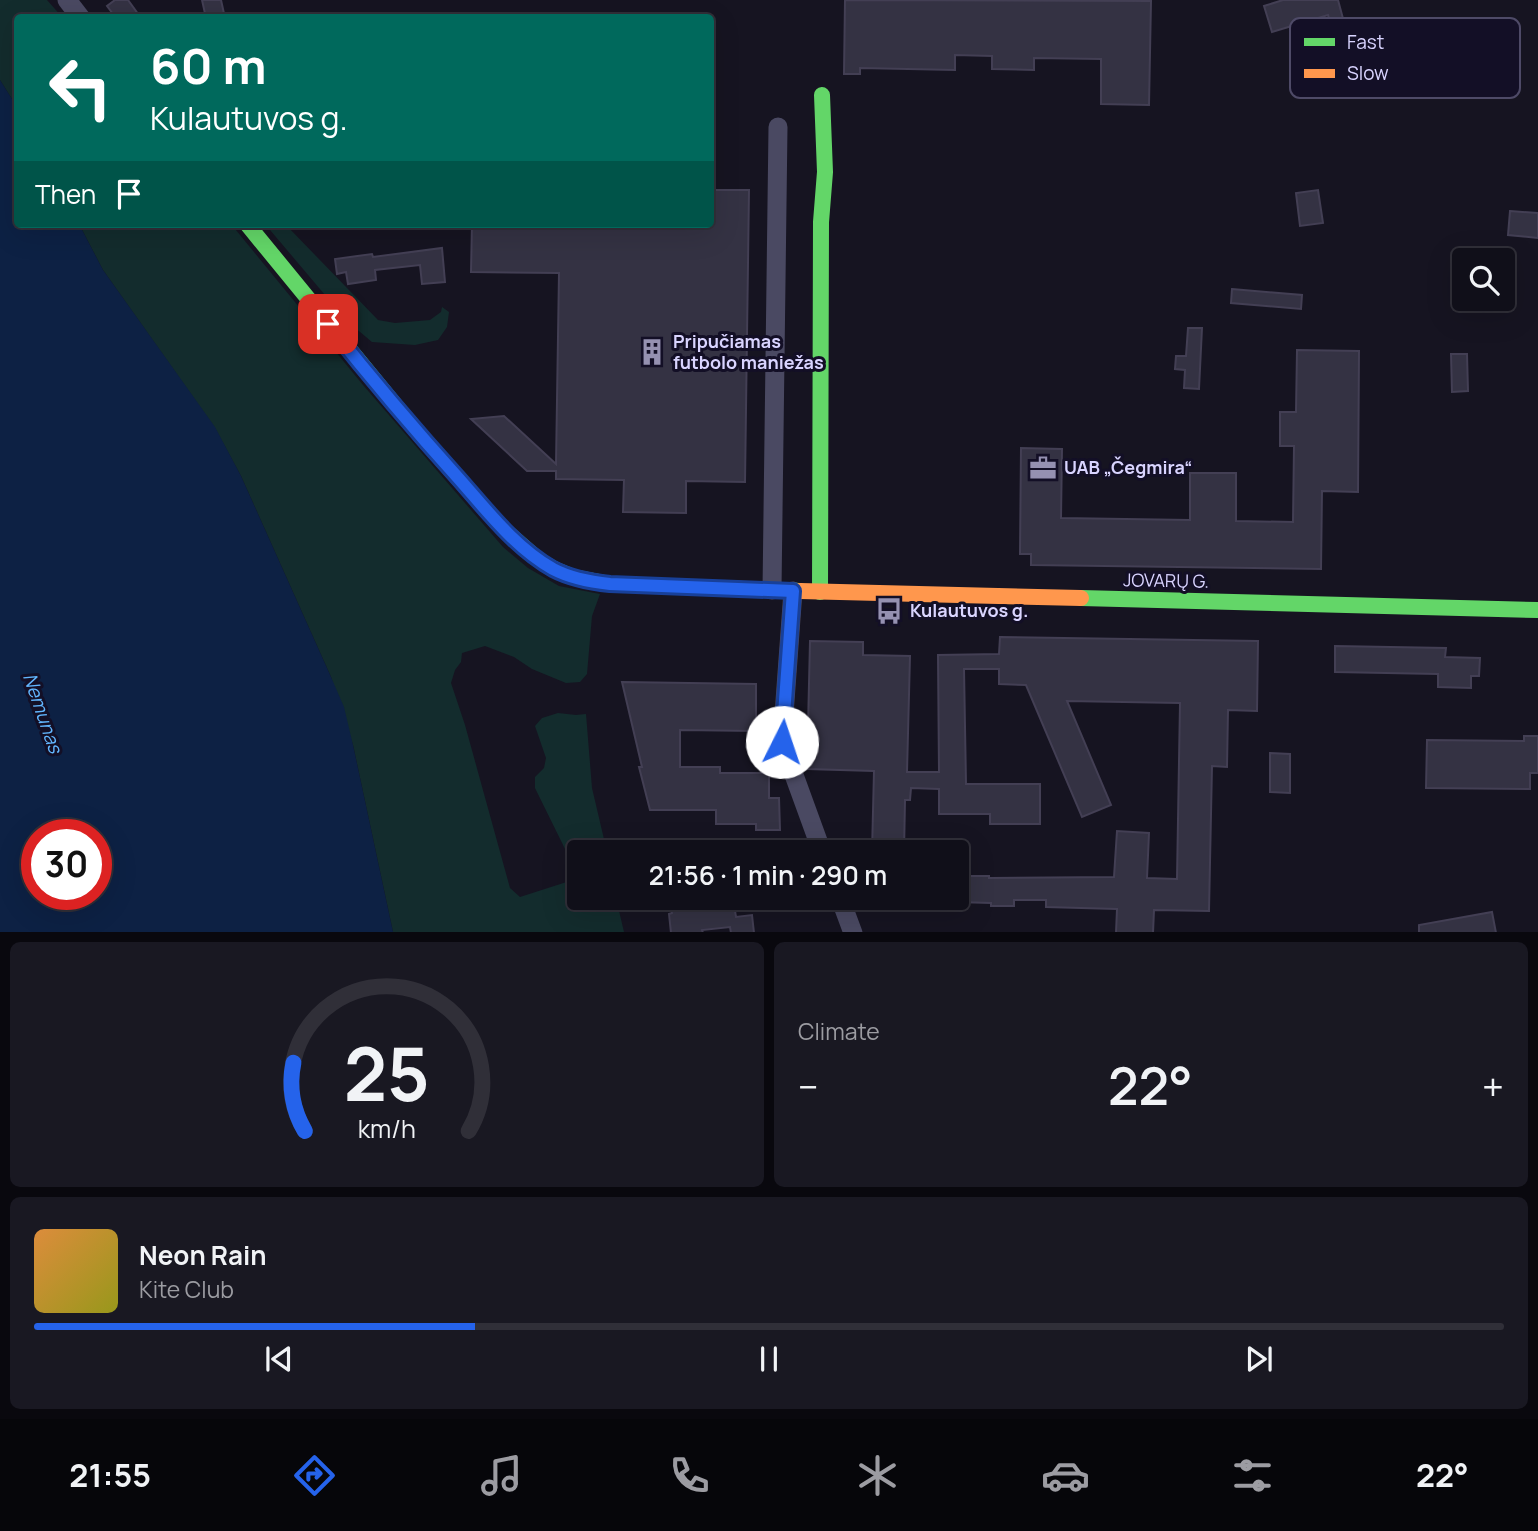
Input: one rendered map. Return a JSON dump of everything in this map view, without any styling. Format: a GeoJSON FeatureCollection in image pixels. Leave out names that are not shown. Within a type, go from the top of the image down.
{"type":"FeatureCollection","features":[{"type":"Feature","properties":{"kind":"street"},"geometry":{"type":"LineString","coordinates":[[66,0],[78,14]]}},
{"type":"Feature","properties":{"kind":"street"},"geometry":{"type":"LineString","coordinates":[[820,592],[821,222],[825,172],[822,95]]}},
{"type":"Feature","properties":{"kind":"street"},"geometry":{"type":"LineString","coordinates":[[772,590],[778,127]]}},
{"type":"Feature","properties":{"kind":"street"},"geometry":{"type":"LineString","coordinates":[[250,228],[420,436],[509,535],[541,561],[567,575],[595,582],[793,591],[782,742],[818,840]]}},
{"type":"Feature","properties":{"kind":"street","name":"JOVARŲ G."},"geometry":{"type":"LineString","coordinates":[[793,591],[1538,610]]}},
{"type":"Feature","properties":{"kind":"street"},"geometry":{"type":"LineString","coordinates":[[844,910],[853,932]]}},
{"type":"Feature","properties":{"kind":"green space"},"geometry":{"type":"Polygon","coordinates":[[[0,0],[47,0],[59,14],[14,14],[14,102],[0,80],[0,0]]]}},
{"type":"Feature","properties":{"kind":"green space"},"geometry":{"type":"Polygon","coordinates":[[[81,228],[234,228],[363,385],[503,547],[528,568],[559,586],[600,594],[592,616],[587,674],[580,682],[566,683],[485,646],[462,653],[461,662],[451,683],[510,888],[520,897],[567,882],[567,910],[619,910],[624,932],[393,932],[353,745],[331,677],[241,476],[215,428],[103,270],[81,228]]]}},
{"type":"Feature","properties":{"kind":"green space"},"geometry":{"type":"Polygon","coordinates":[[[268,228],[289,228],[378,320],[395,323],[430,320],[441,312],[442,307],[449,312],[447,327],[438,340],[415,345],[372,342],[347,321],[268,228]]]}},
{"type":"Feature","properties":{"kind":"green space"},"geometry":{"type":"Polygon","coordinates":[[[558,713],[586,714],[592,788],[604,840],[567,840],[567,853],[535,788],[535,777],[544,768],[546,758],[535,726],[542,718],[558,713]]]}},
{"type":"Feature","properties":{"kind":"water","name":"Nemunas"},"geometry":{"type":"Polygon","coordinates":[[[0,80],[14,102],[14,228],[81,228],[103,270],[215,427],[241,476],[344,707],[393,932],[0,932],[0,80]]]}},
{"type":"Feature","properties":{"kind":"building"},"geometry":{"type":"Polygon","coordinates":[[[115,0],[128,0],[138,14],[113,14],[107,6],[115,0]]]}},
{"type":"Feature","properties":{"kind":"building"},"geometry":{"type":"Polygon","coordinates":[[[202,0],[221,0],[224,14],[205,14],[202,0]]]}},
{"type":"Feature","properties":{"kind":"building"},"geometry":{"type":"Polygon","coordinates":[[[845,0],[1151,1],[1149,105],[1101,104],[1101,59],[1034,58],[1034,70],[992,69],[992,56],[955,55],[955,70],[860,68],[860,74],[844,74],[845,0]]]}},
{"type":"Feature","properties":{"kind":"building"},"geometry":{"type":"Polygon","coordinates":[[[1283,0],[1338,0],[1343,18],[1329,18],[1328,15],[1318,18],[1290,18],[1290,27],[1272,32],[1264,6],[1283,0]]]}},
{"type":"Feature","properties":{"kind":"building","name":"Pripučiamas futbolo maniežas"},"geometry":{"type":"Polygon","coordinates":[[[714,190],[749,190],[745,482],[686,481],[686,513],[623,512],[624,480],[556,479],[556,471],[527,471],[471,419],[504,416],[556,464],[559,273],[471,272],[472,228],[714,228],[714,190]]]}},
{"type":"Feature","properties":{"kind":"building"},"geometry":{"type":"Polygon","coordinates":[[[1318,190],[1323,223],[1300,226],[1296,193],[1318,190]]]}},
{"type":"Feature","properties":{"kind":"building"},"geometry":{"type":"Polygon","coordinates":[[[1510,211],[1538,213],[1538,238],[1508,235],[1510,211]]]}},
{"type":"Feature","properties":{"kind":"building"},"geometry":{"type":"Polygon","coordinates":[[[442,248],[445,282],[422,284],[420,265],[375,270],[376,280],[348,284],[346,272],[337,274],[335,259],[442,248]]]}},
{"type":"Feature","properties":{"kind":"building"},"geometry":{"type":"Polygon","coordinates":[[[1232,289],[1302,295],[1301,309],[1231,303],[1232,289]]]}},
{"type":"Feature","properties":{"kind":"building"},"geometry":{"type":"Polygon","coordinates":[[[1188,328],[1202,328],[1199,389],[1184,388],[1185,370],[1175,369],[1176,356],[1186,356],[1188,328]]]}},
{"type":"Feature","properties":{"kind":"building"},"geometry":{"type":"Polygon","coordinates":[[[1297,350],[1359,351],[1358,492],[1322,491],[1321,569],[1031,565],[1031,554],[1020,554],[1021,448],[1062,449],[1061,518],[1190,520],[1190,473],[1236,473],[1236,521],[1293,522],[1294,446],[1280,446],[1280,412],[1296,412],[1297,350]]]}},
{"type":"Feature","properties":{"kind":"building"},"geometry":{"type":"Polygon","coordinates":[[[1451,354],[1467,354],[1468,391],[1452,392],[1451,354]]]}},
{"type":"Feature","properties":{"kind":"building"},"geometry":{"type":"Polygon","coordinates":[[[1000,637],[1258,641],[1257,711],[1228,710],[1227,767],[1212,766],[1209,911],[1154,910],[1153,932],[1116,932],[1117,909],[1046,907],[1046,900],[1014,900],[1014,906],[969,902],[969,876],[1114,877],[1117,831],[1149,833],[1147,878],[1177,879],[1180,703],[1067,701],[1111,805],[1082,817],[1026,685],[999,684],[999,669],[964,669],[966,784],[1040,784],[1040,824],[990,824],[990,814],[939,814],[939,789],[911,788],[910,800],[905,800],[904,840],[872,840],[874,771],[807,769],[810,641],[863,642],[863,655],[910,656],[907,772],[939,772],[938,655],[999,654],[1000,637]]]}},
{"type":"Feature","properties":{"kind":"building"},"geometry":{"type":"Polygon","coordinates":[[[1335,646],[1446,648],[1445,657],[1480,658],[1479,676],[1471,676],[1471,688],[1438,687],[1438,674],[1335,672],[1335,646]]]}},
{"type":"Feature","properties":{"kind":"building"},"geometry":{"type":"Polygon","coordinates":[[[622,682],[756,684],[756,731],[680,730],[680,767],[720,767],[720,773],[769,773],[769,798],[779,798],[780,830],[756,830],[756,824],[716,824],[716,810],[650,810],[622,682]]]}},
{"type":"Feature","properties":{"kind":"building"},"geometry":{"type":"Polygon","coordinates":[[[1524,736],[1538,736],[1538,773],[1530,773],[1530,789],[1426,788],[1427,740],[1524,741],[1524,736]]]}},
{"type":"Feature","properties":{"kind":"building"},"geometry":{"type":"Polygon","coordinates":[[[1270,753],[1290,754],[1290,793],[1270,792],[1270,753]]]}},
{"type":"Feature","properties":{"kind":"building"},"geometry":{"type":"Polygon","coordinates":[[[671,910],[735,910],[736,917],[752,915],[754,932],[731,932],[730,927],[702,930],[703,932],[671,932],[669,914],[671,910]]]}},
{"type":"Feature","properties":{"kind":"building"},"geometry":{"type":"Polygon","coordinates":[[[1492,912],[1496,932],[1419,932],[1419,925],[1492,912]]]}},
{"type":"Feature","properties":{"kind":"traffic: fast"},"geometry":{"type":"LineString","coordinates":[[820,592],[821,222],[825,172],[822,95]]}},
{"type":"Feature","properties":{"kind":"traffic: fast"},"geometry":{"type":"LineString","coordinates":[[250,228],[418,433],[501,527],[540,561],[573,577],[610,584],[800,591]]}},
{"type":"Feature","properties":{"kind":"traffic: fast"},"geometry":{"type":"LineString","coordinates":[[1081,598],[1538,610]]}},
{"type":"Feature","properties":{"kind":"traffic: slow"},"geometry":{"type":"LineString","coordinates":[[800,591],[1081,598]]}},
{"type":"Feature","properties":{"kind":"place","name":"Pripučiamas futbolo maniežas"},"geometry":{"type":"Point","coordinates":[652,352]}},
{"type":"Feature","properties":{"kind":"place","name":"UAB „Čegmira“"},"geometry":{"type":"Point","coordinates":[1043,468]}},
{"type":"Feature","properties":{"kind":"place","name":"Kulautuvos g."},"geometry":{"type":"Point","coordinates":[889,611]}},
{"type":"Feature","properties":{"kind":"route"},"geometry":{"type":"LineString","coordinates":[[328,324],[410,424],[509,535],[555,570],[610,584],[793,591],[782,742]]}}]}
